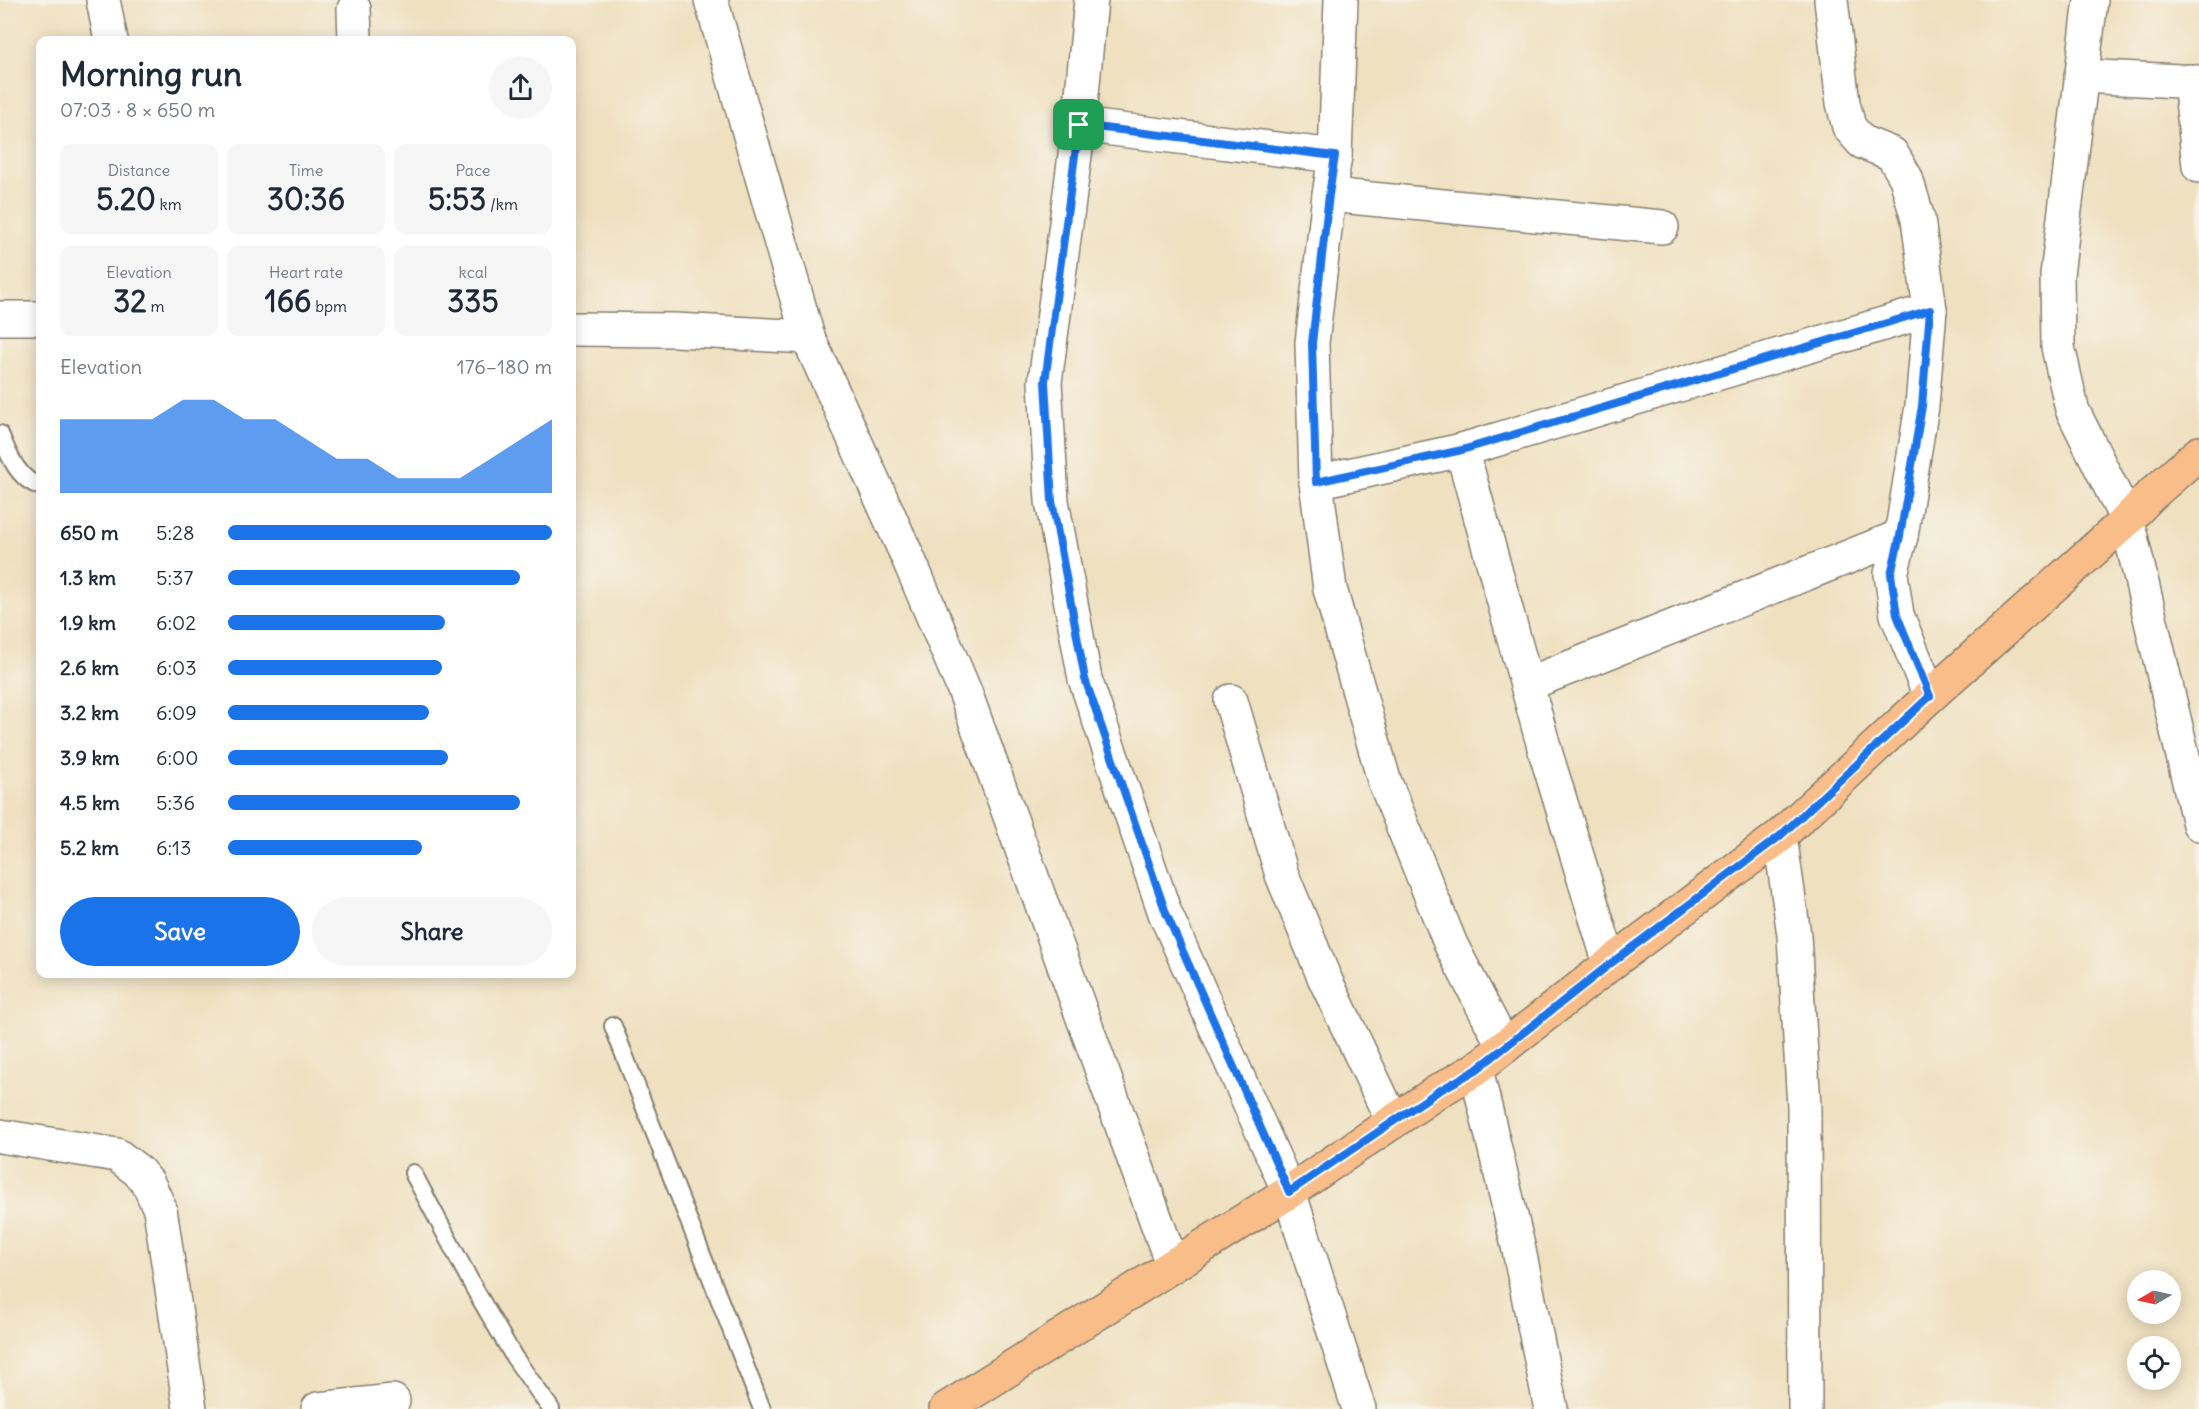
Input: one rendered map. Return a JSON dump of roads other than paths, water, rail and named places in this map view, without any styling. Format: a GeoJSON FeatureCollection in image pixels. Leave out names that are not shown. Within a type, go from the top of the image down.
{"type":"FeatureCollection","features":[{"type":"Feature","properties":{"kind":"main road"},"geometry":{"type":"LineString","coordinates":[[946,1409],[1289,1192],[1437,1092],[1476,1070],[1610,964],[1780,836],[1930,696],[2199,453]]}},
{"type":"Feature","properties":{"kind":"street"},"geometry":{"type":"LineString","coordinates":[[103,0],[110,36]]}},
{"type":"Feature","properties":{"kind":"street"},"geometry":{"type":"LineString","coordinates":[[711,0],[808,338],[909,560],[965,692],[1172,1264]]}},
{"type":"Feature","properties":{"kind":"street"},"geometry":{"type":"LineString","coordinates":[[1091,0],[1079,125],[1045,382],[1052,501],[1085,679],[1166,913],[1289,1192],[1359,1409]]}},
{"type":"Feature","properties":{"kind":"street"},"geometry":{"type":"LineString","coordinates":[[1341,0],[1335,156],[1312,343],[1316,482],[1330,589],[1384,780],[1450,945],[1504,1047]]}},
{"type":"Feature","properties":{"kind":"street"},"geometry":{"type":"LineString","coordinates":[[1831,0],[1843,103],[1849,128],[1862,142],[1892,154],[1906,178],[1918,219],[1930,310],[1922,406],[1900,536],[1891,574],[1897,615],[1930,696]]}},
{"type":"Feature","properties":{"kind":"street"},"geometry":{"type":"LineString","coordinates":[[2091,0],[2057,275],[2058,347],[2072,409],[2127,520],[2199,824]]}},
{"type":"Feature","properties":{"kind":"street"},"geometry":{"type":"LineString","coordinates":[[2081,76],[2194,82],[2199,166]]}},
{"type":"Feature","properties":{"kind":"street"},"geometry":{"type":"LineString","coordinates":[[1079,125],[1335,156]]}},
{"type":"Feature","properties":{"kind":"street"},"geometry":{"type":"LineString","coordinates":[[1329,195],[1662,227]]}},
{"type":"Feature","properties":{"kind":"street"},"geometry":{"type":"LineString","coordinates":[[1316,482],[1462,450],[1930,310]]}},
{"type":"Feature","properties":{"kind":"street"},"geometry":{"type":"LineString","coordinates":[[0,318],[36,318]]}},
{"type":"Feature","properties":{"kind":"street"},"geometry":{"type":"LineString","coordinates":[[576,328],[675,330],[808,338]]}},
{"type":"Feature","properties":{"kind":"street"},"geometry":{"type":"LineString","coordinates":[[1462,450],[1546,754],[1610,964]]}},
{"type":"Feature","properties":{"kind":"street"},"geometry":{"type":"LineString","coordinates":[[1528,684],[1900,536]]}},
{"type":"Feature","properties":{"kind":"street"},"geometry":{"type":"LineString","coordinates":[[1231,701],[1282,875],[1324,977],[1393,1122]]}},
{"type":"Feature","properties":{"kind":"street"},"geometry":{"type":"LineString","coordinates":[[1780,836],[1794,936],[1804,1107],[1805,1409]]}},
{"type":"Feature","properties":{"kind":"street"},"geometry":{"type":"LineString","coordinates":[[1476,1070],[1519,1250],[1551,1409]]}},
{"type":"Feature","properties":{"kind":"street"},"geometry":{"type":"LineString","coordinates":[[0,1136],[117,1155],[138,1171],[148,1183],[160,1209],[190,1409]]}},
{"type":"Feature","properties":{"kind":"street"},"geometry":{"type":"LineString","coordinates":[[318,1409],[393,1401]]}},
{"type":"Feature","properties":{"kind":"lane"},"geometry":{"type":"LineString","coordinates":[[0,434],[18,471],[36,485]]}},
{"type":"Feature","properties":{"kind":"lane"},"geometry":{"type":"LineString","coordinates":[[613,1026],[762,1409]]}},
{"type":"Feature","properties":{"kind":"lane"},"geometry":{"type":"LineString","coordinates":[[412,1173],[514,1358],[551,1409]]}}]}
